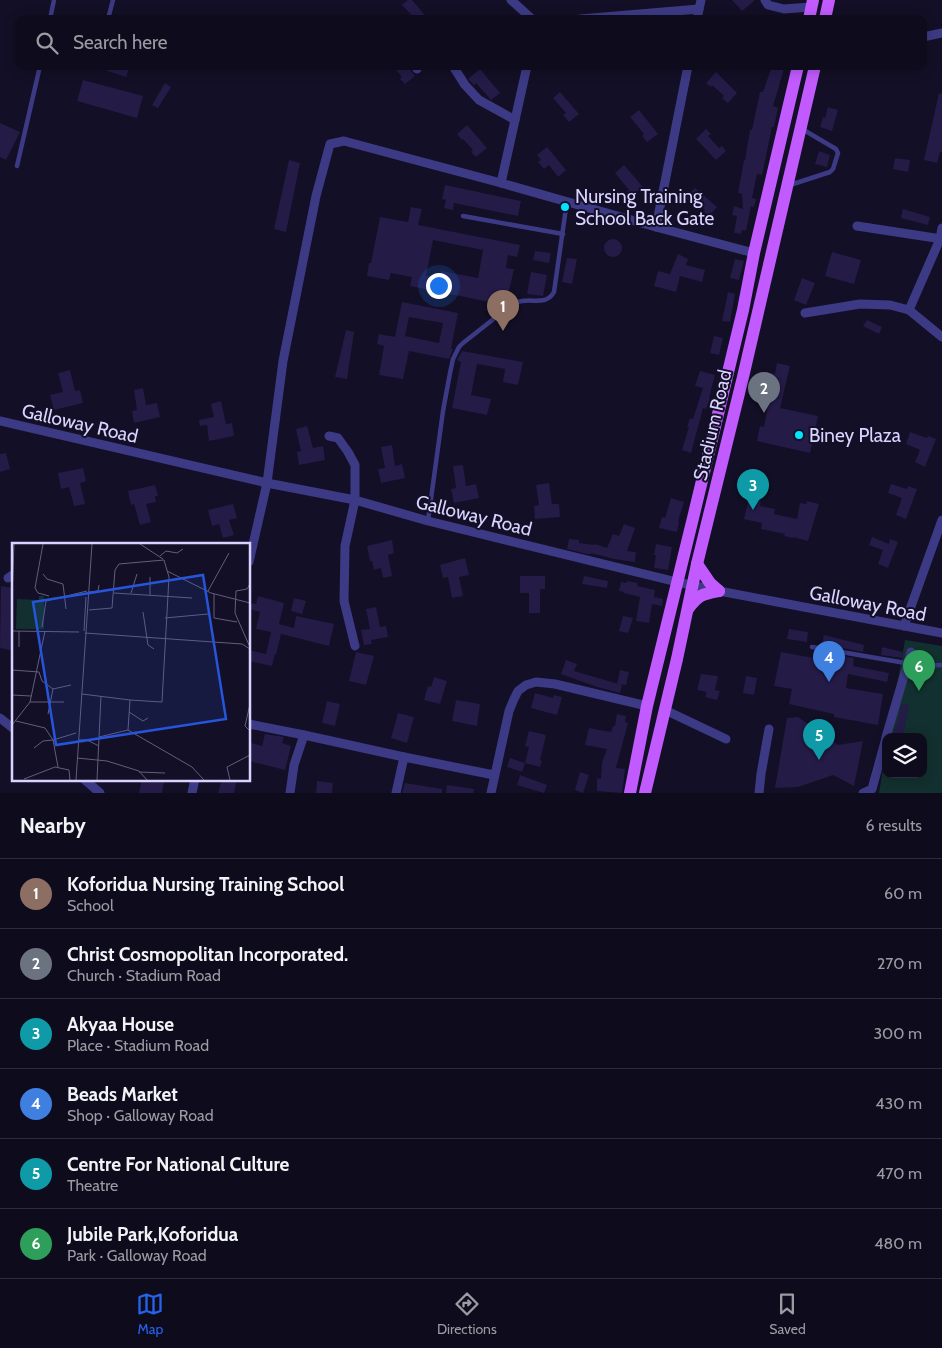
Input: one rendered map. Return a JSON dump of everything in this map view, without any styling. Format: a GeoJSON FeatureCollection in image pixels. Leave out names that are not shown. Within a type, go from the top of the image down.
{"type":"FeatureCollection","features":[{"type":"Feature","properties":{"kind":"main road"},"geometry":{"type":"LineString","coordinates":[[811,7],[828,9]]}},
{"type":"Feature","properties":{"kind":"main road","name":"Stadium Road"},"geometry":{"type":"LineString","coordinates":[[630,793],[647,706],[742,310],[797,70]]}},
{"type":"Feature","properties":{"kind":"main road","name":"Stadium Road"},"geometry":{"type":"LineString","coordinates":[[645,793],[692,585],[736,406],[814,70]]}},
{"type":"Feature","properties":{"kind":"main road"},"geometry":{"type":"LineString","coordinates":[[697,564],[710,584],[718,591]]}},
{"type":"Feature","properties":{"kind":"main road"},"geometry":{"type":"LineString","coordinates":[[686,613],[698,597],[718,591]]}},
{"type":"Feature","properties":{"kind":"street"},"geometry":{"type":"LineString","coordinates":[[511,0],[528,15]]}},
{"type":"Feature","properties":{"kind":"street"},"geometry":{"type":"LineString","coordinates":[[765,0],[768,5],[784,9],[811,7]]}},
{"type":"Feature","properties":{"kind":"street"},"geometry":{"type":"LineString","coordinates":[[614,15],[700,5]]}},
{"type":"Feature","properties":{"kind":"street"},"geometry":{"type":"LineString","coordinates":[[927,36],[942,33]]}},
{"type":"Feature","properties":{"kind":"street"},"geometry":{"type":"LineString","coordinates":[[456,70],[465,85],[479,100],[515,120]]}},
{"type":"Feature","properties":{"kind":"street"},"geometry":{"type":"LineString","coordinates":[[501,183],[526,70]]}},
{"type":"Feature","properties":{"kind":"street"},"geometry":{"type":"LineString","coordinates":[[656,227],[687,70]]}},
{"type":"Feature","properties":{"kind":"street"},"geometry":{"type":"LineString","coordinates":[[250,558],[267,483],[284,361],[316,196],[330,144],[344,140],[754,253]]}},
{"type":"Feature","properties":{"kind":"street"},"geometry":{"type":"LineString","coordinates":[[857,226],[941,239]]}},
{"type":"Feature","properties":{"kind":"street"},"geometry":{"type":"LineString","coordinates":[[909,310],[941,239],[942,228]]}},
{"type":"Feature","properties":{"kind":"street"},"geometry":{"type":"LineString","coordinates":[[805,313],[860,304],[890,305],[909,310],[942,337]]}},
{"type":"Feature","properties":{"kind":"street","name":"Galloway Road"},"geometry":{"type":"LineString","coordinates":[[0,422],[267,483],[355,500],[677,582],[942,633]]}},
{"type":"Feature","properties":{"kind":"street"},"geometry":{"type":"LineString","coordinates":[[329,436],[338,438],[355,466],[355,500],[345,546],[344,601],[355,646]]}},
{"type":"Feature","properties":{"kind":"street"},"geometry":{"type":"LineString","coordinates":[[904,626],[942,520]]}},
{"type":"Feature","properties":{"kind":"street"},"geometry":{"type":"LineString","coordinates":[[887,733],[911,652]]}},
{"type":"Feature","properties":{"kind":"street"},"geometry":{"type":"LineString","coordinates":[[490,793],[509,711],[518,692],[526,685],[536,682],[555,684],[647,706]]}},
{"type":"Feature","properties":{"kind":"street"},"geometry":{"type":"LineString","coordinates":[[665,710],[726,740]]}},
{"type":"Feature","properties":{"kind":"street"},"geometry":{"type":"LineString","coordinates":[[0,718],[12,727]]}},
{"type":"Feature","properties":{"kind":"street"},"geometry":{"type":"LineString","coordinates":[[250,724],[404,758],[494,775]]}},
{"type":"Feature","properties":{"kind":"street"},"geometry":{"type":"LineString","coordinates":[[758,793],[769,729]]}},
{"type":"Feature","properties":{"kind":"street"},"geometry":{"type":"LineString","coordinates":[[290,793],[294,765],[304,735]]}},
{"type":"Feature","properties":{"kind":"street"},"geometry":{"type":"LineString","coordinates":[[863,793],[872,789],[882,752]]}},
{"type":"Feature","properties":{"kind":"street"},"geometry":{"type":"LineString","coordinates":[[396,793],[404,758]]}},
{"type":"Feature","properties":{"kind":"street"},"geometry":{"type":"LineString","coordinates":[[86,781],[100,793]]}},
{"type":"Feature","properties":{"kind":"lane"},"geometry":{"type":"LineString","coordinates":[[51,15],[54,0]]}},
{"type":"Feature","properties":{"kind":"lane"},"geometry":{"type":"LineString","coordinates":[[109,15],[113,0]]}},
{"type":"Feature","properties":{"kind":"lane"},"geometry":{"type":"LineString","coordinates":[[17,166],[39,70]]}},
{"type":"Feature","properties":{"kind":"lane"},"geometry":{"type":"LineString","coordinates":[[787,186],[830,172],[833,169],[838,153],[836,149],[800,128]]}},
{"type":"Feature","properties":{"kind":"lane"},"geometry":{"type":"LineString","coordinates":[[428,520],[443,411],[453,359],[463,343],[514,303],[522,300],[545,301],[551,298],[554,292],[567,201]]}},
{"type":"Feature","properties":{"kind":"lane"},"geometry":{"type":"LineString","coordinates":[[463,216],[563,234]]}},
{"type":"Feature","properties":{"kind":"lane"},"geometry":{"type":"LineString","coordinates":[[812,647],[908,664],[923,666],[942,665]]}},
{"type":"Feature","properties":{"kind":"green space"},"geometry":{"type":"Polygon","coordinates":[[[905,640],[942,646],[942,793],[879,793],[882,775],[882,778],[927,778],[927,733],[889,733],[905,640]]]}},
{"type":"Feature","properties":{"kind":"building"},"geometry":{"type":"Polygon","coordinates":[[[408,0],[412,0],[425,15],[411,15],[402,5],[408,0]]]}},
{"type":"Feature","properties":{"kind":"building"},"geometry":{"type":"Polygon","coordinates":[[[732,0],[755,0],[742,11],[732,0]]]}},
{"type":"Feature","properties":{"kind":"building"},"geometry":{"type":"Polygon","coordinates":[[[105,70],[129,70],[126,77],[105,70]]]}},
{"type":"Feature","properties":{"kind":"building"},"geometry":{"type":"Polygon","coordinates":[[[396,70],[410,70],[415,76],[405,84],[400,79],[402,77],[396,70]]]}},
{"type":"Feature","properties":{"kind":"building"},"geometry":{"type":"Polygon","coordinates":[[[481,70],[500,93],[491,100],[476,83],[474,85],[468,79],[481,70]]]}},
{"type":"Feature","properties":{"kind":"building"},"geometry":{"type":"Polygon","coordinates":[[[771,70],[784,70],[773,106],[778,108],[762,175],[757,174],[752,198],[756,199],[754,207],[751,206],[746,231],[742,230],[741,234],[734,233],[737,216],[732,215],[734,206],[743,209],[742,194],[738,193],[750,130],[752,130],[760,92],[763,92],[771,70]]]}},
{"type":"Feature","properties":{"kind":"building"},"geometry":{"type":"Polygon","coordinates":[[[716,72],[737,93],[728,103],[722,98],[724,96],[712,85],[711,87],[706,83],[716,72]]]}},
{"type":"Feature","properties":{"kind":"building"},"geometry":{"type":"Polygon","coordinates":[[[83,80],[143,96],[137,118],[77,101],[83,80]]]}},
{"type":"Feature","properties":{"kind":"building"},"geometry":{"type":"Polygon","coordinates":[[[165,83],[171,87],[158,108],[152,105],[165,83]]]}},
{"type":"Feature","properties":{"kind":"building"},"geometry":{"type":"Polygon","coordinates":[[[560,92],[579,114],[569,122],[563,115],[566,113],[553,98],[560,92]]]}},
{"type":"Feature","properties":{"kind":"building"},"geometry":{"type":"Polygon","coordinates":[[[939,93],[942,94],[942,152],[940,152],[937,163],[924,160],[939,93]]]}},
{"type":"Feature","properties":{"kind":"building"},"geometry":{"type":"Polygon","coordinates":[[[828,107],[838,110],[832,131],[820,127],[828,107]]]}},
{"type":"Feature","properties":{"kind":"building"},"geometry":{"type":"Polygon","coordinates":[[[639,110],[658,134],[647,142],[642,136],[644,134],[630,117],[639,110]]]}},
{"type":"Feature","properties":{"kind":"building"},"geometry":{"type":"Polygon","coordinates":[[[0,123],[20,132],[6,160],[0,157],[0,123]]]}},
{"type":"Feature","properties":{"kind":"building"},"geometry":{"type":"Polygon","coordinates":[[[467,125],[487,148],[476,157],[471,152],[473,150],[457,134],[467,125]]]}},
{"type":"Feature","properties":{"kind":"building"},"geometry":{"type":"Polygon","coordinates":[[[706,129],[711,134],[708,136],[719,148],[722,146],[726,151],[716,160],[696,139],[706,129]]]}},
{"type":"Feature","properties":{"kind":"building"},"geometry":{"type":"Polygon","coordinates":[[[547,147],[566,170],[558,177],[549,165],[544,169],[538,162],[541,160],[537,155],[547,147]]]}},
{"type":"Feature","properties":{"kind":"building"},"geometry":{"type":"Polygon","coordinates":[[[819,151],[830,155],[827,167],[815,164],[819,151]]]}},
{"type":"Feature","properties":{"kind":"building"},"geometry":{"type":"Polygon","coordinates":[[[895,158],[910,160],[908,172],[893,169],[895,158]]]}},
{"type":"Feature","properties":{"kind":"building"},"geometry":{"type":"Polygon","coordinates":[[[289,160],[300,163],[286,232],[274,229],[289,160]]]}},
{"type":"Feature","properties":{"kind":"building"},"geometry":{"type":"Polygon","coordinates":[[[624,165],[643,187],[631,196],[627,191],[629,190],[615,173],[624,165]]]}},
{"type":"Feature","properties":{"kind":"building"},"geometry":{"type":"Polygon","coordinates":[[[445,185],[521,201],[518,216],[454,203],[453,210],[444,208],[446,200],[442,199],[445,185]]]}},
{"type":"Feature","properties":{"kind":"building"},"geometry":{"type":"Polygon","coordinates":[[[695,188],[717,207],[709,216],[693,199],[690,202],[685,198],[695,188]]]}},
{"type":"Feature","properties":{"kind":"building"},"geometry":{"type":"Polygon","coordinates":[[[411,207],[422,209],[418,225],[520,245],[517,257],[508,255],[506,268],[514,269],[506,304],[410,286],[412,277],[391,273],[389,280],[367,276],[380,217],[408,222],[411,207]],[[433,240],[426,276],[440,278],[441,271],[478,278],[483,250],[433,240]]]}},
{"type":"Feature","properties":{"kind":"building"},"geometry":{"type":"Polygon","coordinates":[[[903,209],[930,217],[928,225],[901,218],[903,209]]]}},
{"type":"Feature","properties":{"kind":"building"},"geometry":{"type":"Polygon","coordinates":[[[613,239],[619,242],[622,248],[619,254],[613,257],[607,254],[604,248],[607,242],[613,239]]]}},
{"type":"Feature","properties":{"kind":"building"},"geometry":{"type":"Polygon","coordinates":[[[535,251],[551,253],[549,263],[533,260],[535,251]]]}},
{"type":"Feature","properties":{"kind":"building"},"geometry":{"type":"Polygon","coordinates":[[[832,252],[861,260],[854,284],[825,276],[832,252]]]}},
{"type":"Feature","properties":{"kind":"building"},"geometry":{"type":"Polygon","coordinates":[[[678,254],[688,259],[686,265],[705,270],[702,282],[680,276],[676,292],[654,286],[658,271],[670,274],[678,254]]]}},
{"type":"Feature","properties":{"kind":"building"},"geometry":{"type":"Polygon","coordinates":[[[567,258],[577,259],[572,284],[562,282],[567,258]]]}},
{"type":"Feature","properties":{"kind":"building"},"geometry":{"type":"Polygon","coordinates":[[[735,259],[744,261],[739,280],[730,278],[735,259]]]}},
{"type":"Feature","properties":{"kind":"building"},"geometry":{"type":"Polygon","coordinates":[[[531,272],[547,275],[543,296],[527,294],[531,272]]]}},
{"type":"Feature","properties":{"kind":"building"},"geometry":{"type":"Polygon","coordinates":[[[802,278],[815,283],[806,305],[794,300],[802,278]]]}},
{"type":"Feature","properties":{"kind":"building"},"geometry":{"type":"Polygon","coordinates":[[[728,292],[735,294],[730,322],[722,321],[728,292]]]}},
{"type":"Feature","properties":{"kind":"building"},"geometry":{"type":"Polygon","coordinates":[[[402,302],[458,313],[451,349],[453,349],[449,359],[409,351],[403,379],[379,375],[384,346],[377,344],[379,334],[395,337],[402,302]],[[409,317],[405,336],[439,343],[443,323],[409,317]]]}},
{"type":"Feature","properties":{"kind":"building"},"geometry":{"type":"Polygon","coordinates":[[[867,320],[882,327],[879,334],[863,326],[867,320]]]}},
{"type":"Feature","properties":{"kind":"building"},"geometry":{"type":"Polygon","coordinates":[[[346,330],[354,332],[347,379],[335,377],[346,330]]]}},
{"type":"Feature","properties":{"kind":"building"},"geometry":{"type":"Polygon","coordinates":[[[714,336],[723,338],[719,355],[710,353],[714,336]]]}},
{"type":"Feature","properties":{"kind":"building"},"geometry":{"type":"Polygon","coordinates":[[[462,351],[523,362],[518,385],[503,382],[505,369],[477,364],[471,395],[491,399],[487,415],[452,408],[461,362],[457,360],[462,351]]]}},
{"type":"Feature","properties":{"kind":"building"},"geometry":{"type":"Polygon","coordinates":[[[777,363],[790,366],[780,408],[818,416],[810,453],[757,441],[760,426],[764,427],[772,384],[769,383],[771,373],[775,374],[777,363]]]}},
{"type":"Feature","properties":{"kind":"building"},"geometry":{"type":"Polygon","coordinates":[[[70,370],[75,391],[80,390],[83,403],[54,410],[50,395],[63,392],[58,373],[70,370]]]}},
{"type":"Feature","properties":{"kind":"building"},"geometry":{"type":"Polygon","coordinates":[[[700,371],[715,375],[710,399],[706,409],[703,408],[691,453],[682,450],[690,418],[693,419],[703,388],[695,386],[700,371]]]}},
{"type":"Feature","properties":{"kind":"building"},"geometry":{"type":"Polygon","coordinates":[[[143,388],[146,405],[157,403],[160,417],[134,423],[132,411],[137,410],[134,390],[143,388]]]}},
{"type":"Feature","properties":{"kind":"building"},"geometry":{"type":"Polygon","coordinates":[[[221,401],[226,424],[232,423],[234,436],[209,441],[207,425],[200,426],[199,420],[214,417],[211,404],[221,401]]]}},
{"type":"Feature","properties":{"kind":"building"},"geometry":{"type":"Polygon","coordinates":[[[307,426],[313,448],[323,446],[325,460],[299,465],[297,452],[301,451],[296,429],[307,426]]]}},
{"type":"Feature","properties":{"kind":"building"},"geometry":{"type":"Polygon","coordinates":[[[910,432],[936,439],[925,467],[915,462],[920,450],[906,444],[910,432]]]}},
{"type":"Feature","properties":{"kind":"building"},"geometry":{"type":"Polygon","coordinates":[[[392,445],[395,466],[402,464],[405,478],[381,483],[378,469],[385,468],[381,447],[392,445]]]}},
{"type":"Feature","properties":{"kind":"building"},"geometry":{"type":"Polygon","coordinates":[[[6,453],[10,469],[0,472],[0,454],[6,453]]]}},
{"type":"Feature","properties":{"kind":"building"},"geometry":{"type":"Polygon","coordinates":[[[463,465],[466,486],[476,484],[479,498],[454,503],[451,489],[456,488],[453,466],[463,465]]]}},
{"type":"Feature","properties":{"kind":"building"},"geometry":{"type":"Polygon","coordinates":[[[83,468],[86,481],[80,483],[85,504],[74,506],[69,487],[61,489],[58,473],[83,468]]]}},
{"type":"Feature","properties":{"kind":"building"},"geometry":{"type":"Polygon","coordinates":[[[549,483],[552,504],[559,504],[560,517],[535,519],[534,506],[539,505],[536,485],[549,483]]]}},
{"type":"Feature","properties":{"kind":"building"},"geometry":{"type":"Polygon","coordinates":[[[891,484],[907,489],[908,486],[917,489],[906,519],[896,515],[902,498],[888,493],[891,484]]]}},
{"type":"Feature","properties":{"kind":"building"},"geometry":{"type":"Polygon","coordinates":[[[155,485],[158,496],[155,496],[156,502],[146,504],[151,522],[140,525],[134,504],[131,505],[128,491],[155,485]]]}},
{"type":"Feature","properties":{"kind":"building"},"geometry":{"type":"Polygon","coordinates":[[[671,498],[684,502],[678,521],[677,532],[659,528],[662,517],[665,518],[671,498]]]}},
{"type":"Feature","properties":{"kind":"building"},"geometry":{"type":"Polygon","coordinates":[[[749,498],[761,500],[760,506],[775,509],[774,514],[797,519],[800,503],[806,504],[807,501],[819,504],[808,541],[761,529],[762,523],[744,519],[749,498]]]}},
{"type":"Feature","properties":{"kind":"building"},"geometry":{"type":"Polygon","coordinates":[[[233,504],[237,518],[229,520],[234,535],[223,538],[219,524],[212,526],[208,510],[233,504]]]}},
{"type":"Feature","properties":{"kind":"building"},"geometry":{"type":"Polygon","coordinates":[[[624,524],[635,528],[627,551],[636,552],[635,562],[567,549],[569,539],[579,540],[579,543],[595,544],[607,548],[613,534],[619,536],[624,524]]]}},
{"type":"Feature","properties":{"kind":"building"},"geometry":{"type":"Polygon","coordinates":[[[872,537],[889,544],[890,539],[898,542],[888,568],[878,564],[883,550],[869,545],[872,537]]]}},
{"type":"Feature","properties":{"kind":"building"},"geometry":{"type":"Polygon","coordinates":[[[392,540],[394,553],[388,555],[392,576],[383,578],[381,568],[374,570],[367,546],[392,540]]]}},
{"type":"Feature","properties":{"kind":"building"},"geometry":{"type":"Polygon","coordinates":[[[656,544],[672,547],[668,570],[654,568],[656,544]]]}},
{"type":"Feature","properties":{"kind":"building"},"geometry":{"type":"Polygon","coordinates":[[[465,558],[469,575],[459,577],[463,596],[452,598],[448,577],[443,578],[440,565],[465,558]]]}},
{"type":"Feature","properties":{"kind":"building"},"geometry":{"type":"Polygon","coordinates":[[[520,576],[545,576],[545,589],[540,589],[540,613],[529,613],[529,593],[520,593],[520,576]]]}},
{"type":"Feature","properties":{"kind":"building"},"geometry":{"type":"Polygon","coordinates":[[[584,576],[608,581],[607,588],[582,584],[584,576]]]}},
{"type":"Feature","properties":{"kind":"building"},"geometry":{"type":"Polygon","coordinates":[[[627,581],[638,583],[637,586],[655,590],[654,597],[663,599],[662,606],[652,604],[649,623],[636,621],[640,597],[619,591],[621,582],[626,583],[627,581]]]}},
{"type":"Feature","properties":{"kind":"building"},"geometry":{"type":"Polygon","coordinates":[[[1,586],[12,588],[12,651],[0,648],[1,586]]]}},
{"type":"Feature","properties":{"kind":"building"},"geometry":{"type":"Polygon","coordinates":[[[258,596],[284,603],[279,624],[294,628],[296,616],[334,624],[329,646],[281,634],[272,666],[250,661],[250,650],[266,654],[271,632],[256,629],[260,612],[250,609],[250,603],[256,604],[258,596]]]}},
{"type":"Feature","properties":{"kind":"building"},"geometry":{"type":"Polygon","coordinates":[[[294,598],[306,601],[302,614],[291,611],[294,598]]]}},
{"type":"Feature","properties":{"kind":"building"},"geometry":{"type":"Polygon","coordinates":[[[376,607],[380,627],[386,626],[388,637],[371,640],[372,644],[364,645],[361,630],[370,629],[366,609],[376,607]]]}},
{"type":"Feature","properties":{"kind":"building"},"geometry":{"type":"Polygon","coordinates":[[[623,616],[633,618],[628,633],[619,631],[623,616]]]}},
{"type":"Feature","properties":{"kind":"building"},"geometry":{"type":"Polygon","coordinates":[[[789,629],[808,632],[807,642],[787,639],[789,629]]]}},
{"type":"Feature","properties":{"kind":"building"},"geometry":{"type":"Polygon","coordinates":[[[824,635],[864,645],[863,652],[822,644],[824,635]]]}},
{"type":"Feature","properties":{"kind":"building"},"geometry":{"type":"Polygon","coordinates":[[[882,647],[903,652],[902,658],[881,655],[882,647]]]}},
{"type":"Feature","properties":{"kind":"building"},"geometry":{"type":"Polygon","coordinates":[[[356,652],[374,656],[366,685],[349,681],[356,652]]]}},
{"type":"Feature","properties":{"kind":"building"},"geometry":{"type":"Polygon","coordinates":[[[781,652],[841,663],[843,656],[854,658],[853,666],[889,673],[887,682],[848,674],[846,688],[883,694],[878,725],[834,717],[834,714],[789,704],[792,689],[774,686],[781,652]]]}},
{"type":"Feature","properties":{"kind":"building"},"geometry":{"type":"Polygon","coordinates":[[[566,660],[577,664],[574,671],[622,685],[620,693],[561,674],[566,660]]]}},
{"type":"Feature","properties":{"kind":"building"},"geometry":{"type":"Polygon","coordinates":[[[620,670],[629,672],[626,685],[617,684],[620,670]]]}},
{"type":"Feature","properties":{"kind":"building"},"geometry":{"type":"Polygon","coordinates":[[[701,674],[718,676],[715,690],[720,691],[717,700],[705,697],[707,692],[697,690],[701,674]]]}},
{"type":"Feature","properties":{"kind":"building"},"geometry":{"type":"Polygon","coordinates":[[[746,676],[757,678],[754,695],[743,693],[746,676]]]}},
{"type":"Feature","properties":{"kind":"building"},"geometry":{"type":"Polygon","coordinates":[[[434,677],[447,681],[440,704],[424,700],[428,686],[431,687],[434,677]]]}},
{"type":"Feature","properties":{"kind":"building"},"geometry":{"type":"Polygon","coordinates":[[[535,693],[553,698],[554,695],[562,697],[557,715],[531,708],[535,693]]]}},
{"type":"Feature","properties":{"kind":"building"},"geometry":{"type":"Polygon","coordinates":[[[456,700],[480,704],[477,726],[452,721],[456,700]]]}},
{"type":"Feature","properties":{"kind":"building"},"geometry":{"type":"Polygon","coordinates":[[[327,701],[340,704],[335,726],[322,723],[327,701]]]}},
{"type":"Feature","properties":{"kind":"building"},"geometry":{"type":"Polygon","coordinates":[[[902,704],[909,705],[903,733],[894,733],[902,704]]]}},
{"type":"Feature","properties":{"kind":"building"},"geometry":{"type":"Polygon","coordinates":[[[398,713],[414,717],[407,743],[391,738],[398,713]]]}},
{"type":"Feature","properties":{"kind":"building"},"geometry":{"type":"Polygon","coordinates":[[[617,714],[626,716],[625,722],[628,723],[616,768],[625,769],[622,793],[597,791],[597,778],[601,779],[602,763],[607,749],[585,745],[589,728],[611,732],[613,726],[615,726],[617,714]]]}},
{"type":"Feature","properties":{"kind":"building"},"geometry":{"type":"Polygon","coordinates":[[[798,717],[838,745],[863,741],[854,786],[833,775],[798,787],[775,788],[787,718],[798,717]]]}},
{"type":"Feature","properties":{"kind":"building"},"geometry":{"type":"Polygon","coordinates":[[[529,731],[546,735],[540,767],[525,763],[529,747],[525,746],[529,731]]]}},
{"type":"Feature","properties":{"kind":"building"},"geometry":{"type":"Polygon","coordinates":[[[265,734],[284,737],[282,743],[291,746],[285,770],[250,761],[251,743],[262,746],[265,734]]]}},
{"type":"Feature","properties":{"kind":"building"},"geometry":{"type":"Polygon","coordinates":[[[510,758],[525,763],[522,772],[507,767],[510,758]]]}},
{"type":"Feature","properties":{"kind":"building"},"geometry":{"type":"Polygon","coordinates":[[[580,772],[589,775],[583,793],[575,790],[580,772]]]}},
{"type":"Feature","properties":{"kind":"building"},"geometry":{"type":"Polygon","coordinates":[[[520,775],[547,785],[544,793],[517,785],[520,775]]]}},
{"type":"Feature","properties":{"kind":"building"},"geometry":{"type":"Polygon","coordinates":[[[142,781],[164,781],[162,793],[139,793],[142,781]]]}},
{"type":"Feature","properties":{"kind":"building"},"geometry":{"type":"Polygon","coordinates":[[[221,781],[237,781],[234,793],[218,793],[221,781]]]}},
{"type":"Feature","properties":{"kind":"building"},"geometry":{"type":"Polygon","coordinates":[[[317,781],[333,783],[332,793],[316,793],[317,781]]]}},
{"type":"Feature","properties":{"kind":"building"},"geometry":{"type":"Polygon","coordinates":[[[405,783],[442,789],[442,793],[402,793],[405,783]]]}},
{"type":"Feature","properties":{"kind":"building"},"geometry":{"type":"Polygon","coordinates":[[[447,785],[474,789],[473,793],[446,793],[447,785]]]}},
{"type":"Feature","properties":{"kind":"place","name":"Nursing Training School Back Gate"},"geometry":{"type":"Point","coordinates":[565,207]}},
{"type":"Feature","properties":{"kind":"place","name":"Koforidua Nursing Training School"},"geometry":{"type":"Point","coordinates":[503,331]}},
{"type":"Feature","properties":{"kind":"place","name":"Christ Cosmopolitan Incorporated."},"geometry":{"type":"Point","coordinates":[764,413]}},
{"type":"Feature","properties":{"kind":"place","name":"Biney Plaza"},"geometry":{"type":"Point","coordinates":[799,435]}},
{"type":"Feature","properties":{"kind":"place","name":"Akyaa House"},"geometry":{"type":"Point","coordinates":[753,510]}},
{"type":"Feature","properties":{"kind":"place","name":"Beads Market"},"geometry":{"type":"Point","coordinates":[829,682]}},
{"type":"Feature","properties":{"kind":"place","name":"Jubile Park,Koforidua"},"geometry":{"type":"Point","coordinates":[919,691]}},
{"type":"Feature","properties":{"kind":"place","name":"Centre For National Culture"},"geometry":{"type":"Point","coordinates":[819,760]}}]}
